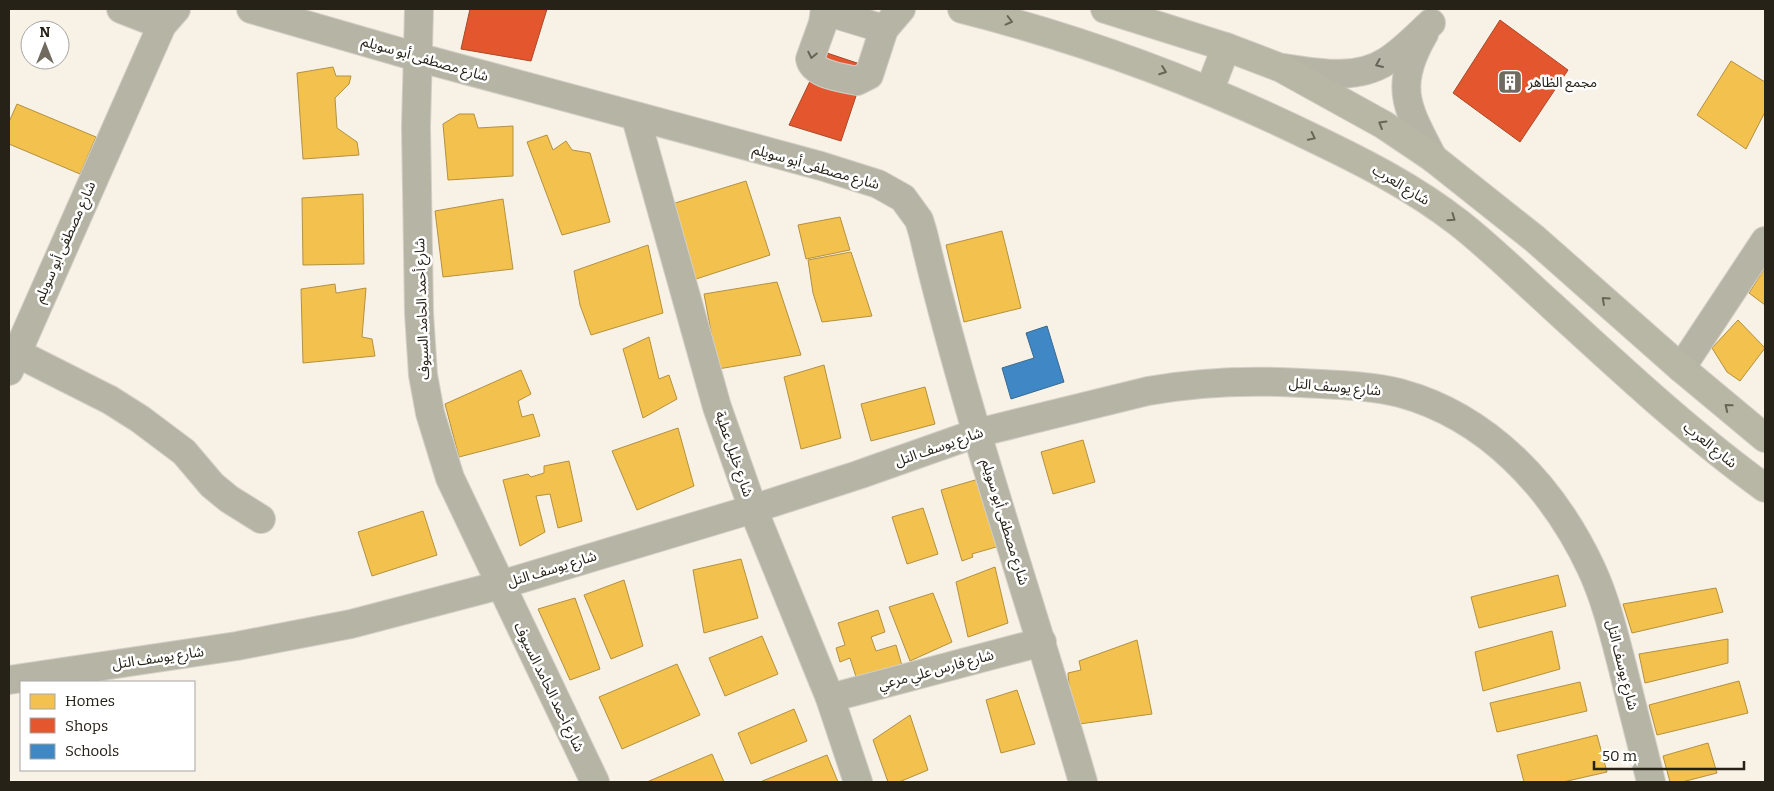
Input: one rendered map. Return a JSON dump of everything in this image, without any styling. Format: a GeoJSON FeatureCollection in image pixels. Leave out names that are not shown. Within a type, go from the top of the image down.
{"type":"FeatureCollection","features":[{"type":"Feature","properties":{"kind":"main road","name":"شارع العرب"},"geometry":{"type":"LineString","coordinates":[[962,9],[1025,25],[1105,50],[1210,90],[1261,112],[1400,183],[1459,223],[1714,452],[1765,488]]}},
{"type":"Feature","properties":{"kind":"main road"},"geometry":{"type":"LineString","coordinates":[[1105,9],[1226,47],[1281,68],[1384,124],[1433,158],[1535,239],[1680,368],[1765,438]]}},
{"type":"Feature","properties":{"kind":"main road"},"geometry":{"type":"LineString","coordinates":[[1210,90],[1226,47]]}},
{"type":"Feature","properties":{"kind":"main road"},"geometry":{"type":"LineString","coordinates":[[1510,268],[1535,239]]}},
{"type":"Feature","properties":{"kind":"street"},"geometry":{"type":"LineString","coordinates":[[121,9],[169,17]]}},
{"type":"Feature","properties":{"kind":"street","name":"شارع مصطفى أبو سويلم"},"geometry":{"type":"LineString","coordinates":[[251,9],[636,118],[821,166],[878,184],[903,198],[919,220],[924,233],[959,372],[1083,782]]}},
{"type":"Feature","properties":{"kind":"street","name":"شارع أحمد الحامد السيوف"},"geometry":{"type":"LineString","coordinates":[[419,9],[417,57],[419,313],[423,375],[430,413],[446,469],[595,782]]}},
{"type":"Feature","properties":{"kind":"street"},"geometry":{"type":"LineString","coordinates":[[825,10],[892,19],[869,75],[866,78],[858,82],[813,68],[810,59],[825,10]]}},
{"type":"Feature","properties":{"kind":"street"},"geometry":{"type":"LineString","coordinates":[[1281,68],[1333,75],[1368,68],[1386,62],[1436,16]]}},
{"type":"Feature","properties":{"kind":"street"},"geometry":{"type":"LineString","coordinates":[[1433,158],[1410,111],[1406,86],[1411,60],[1436,16]]}},
{"type":"Feature","properties":{"kind":"street","name":"شارع مصطفى أبو سويلم"},"geometry":{"type":"LineString","coordinates":[[12,357],[169,17]]}},
{"type":"Feature","properties":{"kind":"street","name":"شارع خليل عطية"},"geometry":{"type":"LineString","coordinates":[[636,118],[718,407],[753,509],[830,698],[858,782]]}},
{"type":"Feature","properties":{"kind":"street"},"geometry":{"type":"LineString","coordinates":[[1680,368],[1765,241]]}},
{"type":"Feature","properties":{"kind":"street"},"geometry":{"type":"LineString","coordinates":[[12,357],[110,400],[140,419],[184,452],[212,485],[229,499],[261,519]]}},
{"type":"Feature","properties":{"kind":"street","name":"شارع يوسف التل"},"geometry":{"type":"LineString","coordinates":[[9,680],[307,634],[500,584],[753,509],[858,475],[977,432],[1148,391],[1176,386],[1216,383],[1280,382],[1354,386],[1399,393],[1453,414],[1498,445],[1527,472],[1550,498],[1573,531],[1592,570],[1610,619],[1651,782]]}},
{"type":"Feature","properties":{"kind":"street","name":"شارع فارس علي مرعي"},"geometry":{"type":"LineString","coordinates":[[830,698],[1042,642]]}},
{"type":"Feature","properties":{"kind":"building: Homes"},"geometry":{"type":"Polygon","coordinates":[[[1731,61],[1765,82],[1765,112],[1746,149],[1697,115],[1731,61]]]}},
{"type":"Feature","properties":{"kind":"building: Homes"},"geometry":{"type":"Polygon","coordinates":[[[333,67],[336,76],[351,76],[349,84],[335,98],[337,128],[357,142],[359,155],[303,159],[297,73],[333,67]]]}},
{"type":"Feature","properties":{"kind":"building: Homes"},"geometry":{"type":"Polygon","coordinates":[[[17,104],[96,137],[80,174],[9,144],[9,122],[17,104]]]}},
{"type":"Feature","properties":{"kind":"building: Homes"},"geometry":{"type":"Polygon","coordinates":[[[459,114],[474,114],[478,128],[513,126],[513,176],[448,180],[443,124],[459,114]]]}},
{"type":"Feature","properties":{"kind":"building: Homes"},"geometry":{"type":"Polygon","coordinates":[[[547,135],[553,150],[566,141],[572,150],[590,153],[610,222],[562,235],[527,142],[547,135]]]}},
{"type":"Feature","properties":{"kind":"building: Homes"},"geometry":{"type":"Polygon","coordinates":[[[746,181],[770,255],[693,280],[672,204],[746,181]]]}},
{"type":"Feature","properties":{"kind":"building: Homes"},"geometry":{"type":"Polygon","coordinates":[[[363,194],[364,264],[303,265],[302,198],[363,194]]]}},
{"type":"Feature","properties":{"kind":"building: Homes"},"geometry":{"type":"Polygon","coordinates":[[[503,199],[513,269],[443,277],[435,211],[503,199]]]}},
{"type":"Feature","properties":{"kind":"building: Homes"},"geometry":{"type":"Polygon","coordinates":[[[840,217],[850,250],[806,259],[798,225],[840,217]]]}},
{"type":"Feature","properties":{"kind":"building: Homes"},"geometry":{"type":"Polygon","coordinates":[[[1002,231],[1021,308],[964,322],[946,245],[1002,231]]]}},
{"type":"Feature","properties":{"kind":"building: Homes"},"geometry":{"type":"Polygon","coordinates":[[[648,245],[663,313],[591,335],[580,305],[574,271],[648,245]]]}},
{"type":"Feature","properties":{"kind":"building: Homes"},"geometry":{"type":"Polygon","coordinates":[[[851,252],[872,316],[822,322],[813,293],[808,260],[851,252]]]}},
{"type":"Feature","properties":{"kind":"building: Homes"},"geometry":{"type":"Polygon","coordinates":[[[1765,268],[1765,305],[1749,293],[1765,268]]]}},
{"type":"Feature","properties":{"kind":"building: Homes"},"geometry":{"type":"Polygon","coordinates":[[[777,282],[801,355],[718,369],[704,294],[777,282]]]}},
{"type":"Feature","properties":{"kind":"building: Homes"},"geometry":{"type":"Polygon","coordinates":[[[335,284],[336,293],[366,288],[362,337],[372,339],[375,356],[303,363],[301,289],[335,284]]]}},
{"type":"Feature","properties":{"kind":"building: Homes"},"geometry":{"type":"Polygon","coordinates":[[[1738,320],[1765,348],[1740,381],[1727,372],[1712,348],[1738,320]]]}},
{"type":"Feature","properties":{"kind":"building: Homes"},"geometry":{"type":"Polygon","coordinates":[[[649,337],[659,379],[669,375],[677,399],[643,418],[623,349],[649,337]]]}},
{"type":"Feature","properties":{"kind":"building: Homes"},"geometry":{"type":"Polygon","coordinates":[[[824,365],[841,438],[801,449],[784,377],[824,365]]]}},
{"type":"Feature","properties":{"kind":"building: Homes"},"geometry":{"type":"Polygon","coordinates":[[[521,370],[531,394],[518,401],[522,417],[533,414],[540,436],[459,457],[445,404],[521,370]]]}},
{"type":"Feature","properties":{"kind":"building: Homes"},"geometry":{"type":"Polygon","coordinates":[[[925,387],[935,424],[871,441],[861,404],[925,387]]]}},
{"type":"Feature","properties":{"kind":"building: Homes"},"geometry":{"type":"Polygon","coordinates":[[[678,428],[694,486],[637,510],[612,451],[678,428]]]}},
{"type":"Feature","properties":{"kind":"building: Homes"},"geometry":{"type":"Polygon","coordinates":[[[1083,440],[1095,482],[1053,494],[1041,452],[1083,440]]]}},
{"type":"Feature","properties":{"kind":"building: Homes"},"geometry":{"type":"Polygon","coordinates":[[[569,461],[582,521],[558,528],[550,494],[536,496],[545,532],[520,546],[503,480],[528,474],[531,477],[544,473],[544,466],[569,461]]]}},
{"type":"Feature","properties":{"kind":"building: Homes"},"geometry":{"type":"Polygon","coordinates":[[[982,478],[1003,545],[972,554],[973,557],[962,561],[941,490],[982,478]]]}},
{"type":"Feature","properties":{"kind":"building: Homes"},"geometry":{"type":"Polygon","coordinates":[[[923,508],[938,554],[907,564],[892,517],[923,508]]]}},
{"type":"Feature","properties":{"kind":"building: Homes"},"geometry":{"type":"Polygon","coordinates":[[[423,511],[437,555],[372,576],[358,532],[423,511]]]}},
{"type":"Feature","properties":{"kind":"building: Homes"},"geometry":{"type":"Polygon","coordinates":[[[741,559],[758,618],[704,633],[693,570],[741,559]]]}},
{"type":"Feature","properties":{"kind":"building: Homes"},"geometry":{"type":"Polygon","coordinates":[[[995,567],[1008,623],[968,637],[956,582],[995,567]]]}},
{"type":"Feature","properties":{"kind":"building: Homes"},"geometry":{"type":"Polygon","coordinates":[[[1558,575],[1566,606],[1479,628],[1471,597],[1558,575]]]}},
{"type":"Feature","properties":{"kind":"building: Homes"},"geometry":{"type":"Polygon","coordinates":[[[624,580],[643,646],[611,659],[584,595],[624,580]]]}},
{"type":"Feature","properties":{"kind":"building: Homes"},"geometry":{"type":"Polygon","coordinates":[[[1716,588],[1723,612],[1632,633],[1623,604],[1716,588]]]}},
{"type":"Feature","properties":{"kind":"building: Homes"},"geometry":{"type":"Polygon","coordinates":[[[933,593],[952,642],[910,661],[889,607],[933,593]]]}},
{"type":"Feature","properties":{"kind":"building: Homes"},"geometry":{"type":"Polygon","coordinates":[[[575,598],[600,669],[570,680],[538,609],[575,598]]]}},
{"type":"Feature","properties":{"kind":"building: Homes"},"geometry":{"type":"Polygon","coordinates":[[[878,610],[885,632],[871,637],[876,651],[896,645],[903,669],[858,683],[850,658],[840,662],[836,648],[845,645],[838,623],[878,610]]]}},
{"type":"Feature","properties":{"kind":"building: Homes"},"geometry":{"type":"Polygon","coordinates":[[[1552,631],[1560,669],[1483,691],[1475,652],[1552,631]]]}},
{"type":"Feature","properties":{"kind":"building: Homes"},"geometry":{"type":"Polygon","coordinates":[[[762,636],[778,674],[725,696],[709,658],[762,636]]]}},
{"type":"Feature","properties":{"kind":"building: Homes"},"geometry":{"type":"Polygon","coordinates":[[[1728,639],[1728,663],[1645,683],[1639,654],[1728,639]]]}},
{"type":"Feature","properties":{"kind":"building: Homes"},"geometry":{"type":"Polygon","coordinates":[[[1137,640],[1152,714],[1072,725],[1068,673],[1081,670],[1079,661],[1137,640]]]}},
{"type":"Feature","properties":{"kind":"building: Homes"},"geometry":{"type":"Polygon","coordinates":[[[677,664],[700,715],[622,749],[599,697],[677,664]]]}},
{"type":"Feature","properties":{"kind":"building: Homes"},"geometry":{"type":"Polygon","coordinates":[[[1739,681],[1748,713],[1657,735],[1649,705],[1739,681]]]}},
{"type":"Feature","properties":{"kind":"building: Homes"},"geometry":{"type":"Polygon","coordinates":[[[1580,682],[1587,711],[1497,732],[1490,703],[1580,682]]]}},
{"type":"Feature","properties":{"kind":"building: Homes"},"geometry":{"type":"Polygon","coordinates":[[[1017,690],[1035,744],[1001,753],[986,700],[1017,690]]]}},
{"type":"Feature","properties":{"kind":"building: Homes"},"geometry":{"type":"Polygon","coordinates":[[[794,709],[807,741],[751,764],[738,733],[794,709]]]}},
{"type":"Feature","properties":{"kind":"building: Homes"},"geometry":{"type":"Polygon","coordinates":[[[910,715],[928,770],[899,782],[888,782],[873,740],[910,715]]]}},
{"type":"Feature","properties":{"kind":"building: Homes"},"geometry":{"type":"Polygon","coordinates":[[[1597,735],[1607,772],[1563,782],[1524,782],[1517,755],[1597,735]]]}},
{"type":"Feature","properties":{"kind":"building: Homes"},"geometry":{"type":"Polygon","coordinates":[[[1708,743],[1717,773],[1682,782],[1670,782],[1663,756],[1708,743]]]}},
{"type":"Feature","properties":{"kind":"building: Homes"},"geometry":{"type":"Polygon","coordinates":[[[712,754],[724,782],[647,782],[712,754]]]}},
{"type":"Feature","properties":{"kind":"building: Homes"},"geometry":{"type":"Polygon","coordinates":[[[827,755],[838,782],[760,782],[827,755]]]}},
{"type":"Feature","properties":{"kind":"building: Shops"},"geometry":{"type":"Polygon","coordinates":[[[470,9],[547,9],[531,61],[461,49],[470,9]]]}},
{"type":"Feature","properties":{"kind":"building: Shops","name":"مجمع الظاهر"},"geometry":{"type":"Polygon","coordinates":[[[1500,20],[1568,70],[1520,142],[1453,93],[1500,20]]]}},
{"type":"Feature","properties":{"kind":"building: Shops"},"geometry":{"type":"Polygon","coordinates":[[[824,52],[866,66],[841,141],[789,125],[824,52]]]}},
{"type":"Feature","properties":{"kind":"building: Schools"},"geometry":{"type":"Polygon","coordinates":[[[1047,326],[1064,382],[1011,399],[1002,368],[1034,358],[1026,333],[1047,326]]]}},
{"type":"Feature","properties":{"kind":"place","name":"مجمع الظاهر"},"geometry":{"type":"Point","coordinates":[1510,82]}}]}
